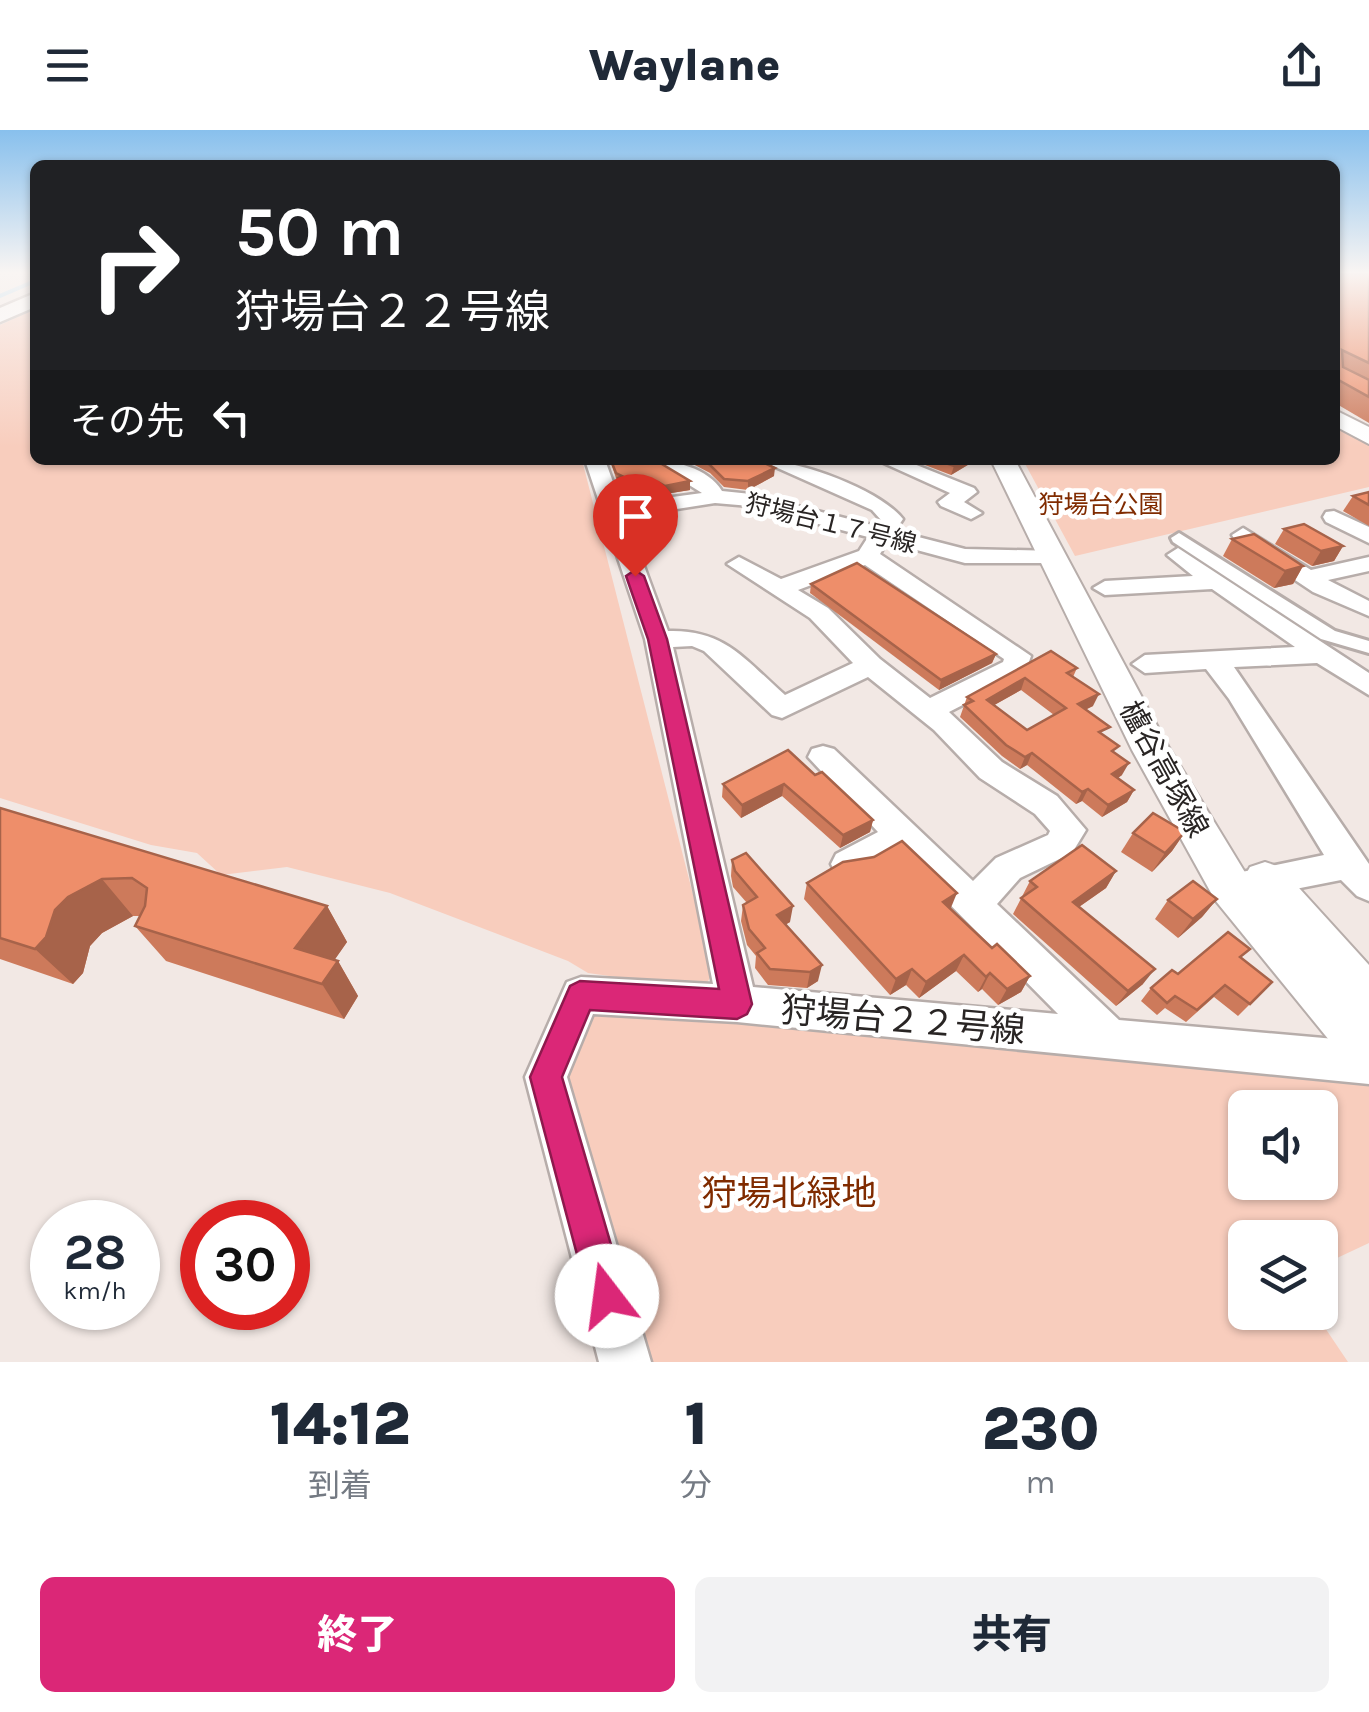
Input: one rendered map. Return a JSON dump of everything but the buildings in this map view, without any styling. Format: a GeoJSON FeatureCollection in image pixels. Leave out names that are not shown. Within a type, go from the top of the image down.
{"type":"FeatureCollection","features":[{"type":"Feature","properties":{"kind":"street"},"geometry":{"type":"LineString","coordinates":[[1340,420],[1369,437]]}},
{"type":"Feature","properties":{"kind":"street"},"geometry":{"type":"LineString","coordinates":[[596,465],[658,639],[737,1004]]}},
{"type":"Feature","properties":{"kind":"street"},"geometry":{"type":"LineString","coordinates":[[669,465],[709,486],[715,497]]}},
{"type":"Feature","properties":{"kind":"street"},"geometry":{"type":"LineString","coordinates":[[777,589],[874,546],[892,519],[878,506],[782,465]]}},
{"type":"Feature","properties":{"kind":"street"},"geometry":{"type":"LineString","coordinates":[[804,474],[823,465]]}},
{"type":"Feature","properties":{"kind":"street"},"geometry":{"type":"LineString","coordinates":[[900,465],[967,492],[948,502],[971,513]]}},
{"type":"Feature","properties":{"kind":"street","name":"櫨谷高塚線"},"geometry":{"type":"LineString","coordinates":[[1005,465],[1151,750],[1369,1049]]}},
{"type":"Feature","properties":{"kind":"street","name":"狩場台１７号線"},"geometry":{"type":"LineString","coordinates":[[613,512],[715,497],[779,506],[874,546],[965,556],[1050,556]]}},
{"type":"Feature","properties":{"kind":"street"},"geometry":{"type":"LineString","coordinates":[[1334,516],[1369,536]]}},
{"type":"Feature","properties":{"kind":"street"},"geometry":{"type":"LineString","coordinates":[[1243,536],[1312,577],[1343,602],[1369,610]]}},
{"type":"Feature","properties":{"kind":"street"},"geometry":{"type":"LineString","coordinates":[[874,546],[1018,656],[1015,667],[927,711]]}},
{"type":"Feature","properties":{"kind":"street"},"geometry":{"type":"LineString","coordinates":[[1179,547],[1216,582],[1369,686]]}},
{"type":"Feature","properties":{"kind":"street"},"geometry":{"type":"LineString","coordinates":[[1179,547],[1328,635],[1369,647]]}},
{"type":"Feature","properties":{"kind":"street"},"geometry":{"type":"LineString","coordinates":[[739,564],[819,613],[870,666],[927,711],[991,770],[1046,805],[1070,830],[1060,844],[1008,868],[973,905]]}},
{"type":"Feature","properties":{"kind":"street"},"geometry":{"type":"LineString","coordinates":[[1312,577],[1369,564]]}},
{"type":"Feature","properties":{"kind":"street"},"geometry":{"type":"LineString","coordinates":[[1105,588],[1216,582]]}},
{"type":"Feature","properties":{"kind":"street"},"geometry":{"type":"LineString","coordinates":[[658,639],[695,638],[713,644],[782,708],[870,666]]}},
{"type":"Feature","properties":{"kind":"street"},"geometry":{"type":"LineString","coordinates":[[1145,664],[1323,654]]}},
{"type":"Feature","properties":{"kind":"street"},"geometry":{"type":"LineString","coordinates":[[1215,662],[1240,694],[1358,876],[1248,883]]}},
{"type":"Feature","properties":{"kind":"street"},"geometry":{"type":"LineString","coordinates":[[822,757],[1110,1039]]}},
{"type":"Feature","properties":{"kind":"street"},"geometry":{"type":"LineString","coordinates":[[848,864],[902,835]]}},
{"type":"Feature","properties":{"kind":"street"},"geometry":{"type":"LineString","coordinates":[[1248,883],[1369,1000]]}},
{"type":"Feature","properties":{"kind":"street","name":"狩場台２２号線"},"geometry":{"type":"LineString","coordinates":[[625,1362],[546,1077],[580,995],[737,1004],[1369,1063]]}},
{"type":"Feature","properties":{"kind":"green space"},"geometry":{"type":"Polygon","coordinates":[[[0,331],[30,331],[30,465],[583,465],[713,973],[703,989],[588,973],[568,961],[390,893],[287,867],[221,875],[197,853],[151,845],[0,798],[0,331]]]}},
{"type":"Feature","properties":{"kind":"green space","name":"狩場台公園"},"geometry":{"type":"Polygon","coordinates":[[[1340,428],[1369,443],[1369,487],[1075,556],[1026,465],[1340,465],[1340,428]]]}},
{"type":"Feature","properties":{"kind":"green space","name":"狩場北緑地"},"geometry":{"type":"Polygon","coordinates":[[[592,1005],[1369,1076],[1369,1243],[1338,1258],[1338,1220],[1228,1220],[1228,1330],[1326,1330],[1348,1362],[651,1362],[558,1081],[592,1005]]]}},
{"type":"Feature","properties":{"kind":"route"},"geometry":{"type":"LineString","coordinates":[[607,1296],[546,1077],[580,995],[737,1004],[658,639],[635,576]]}}]}
